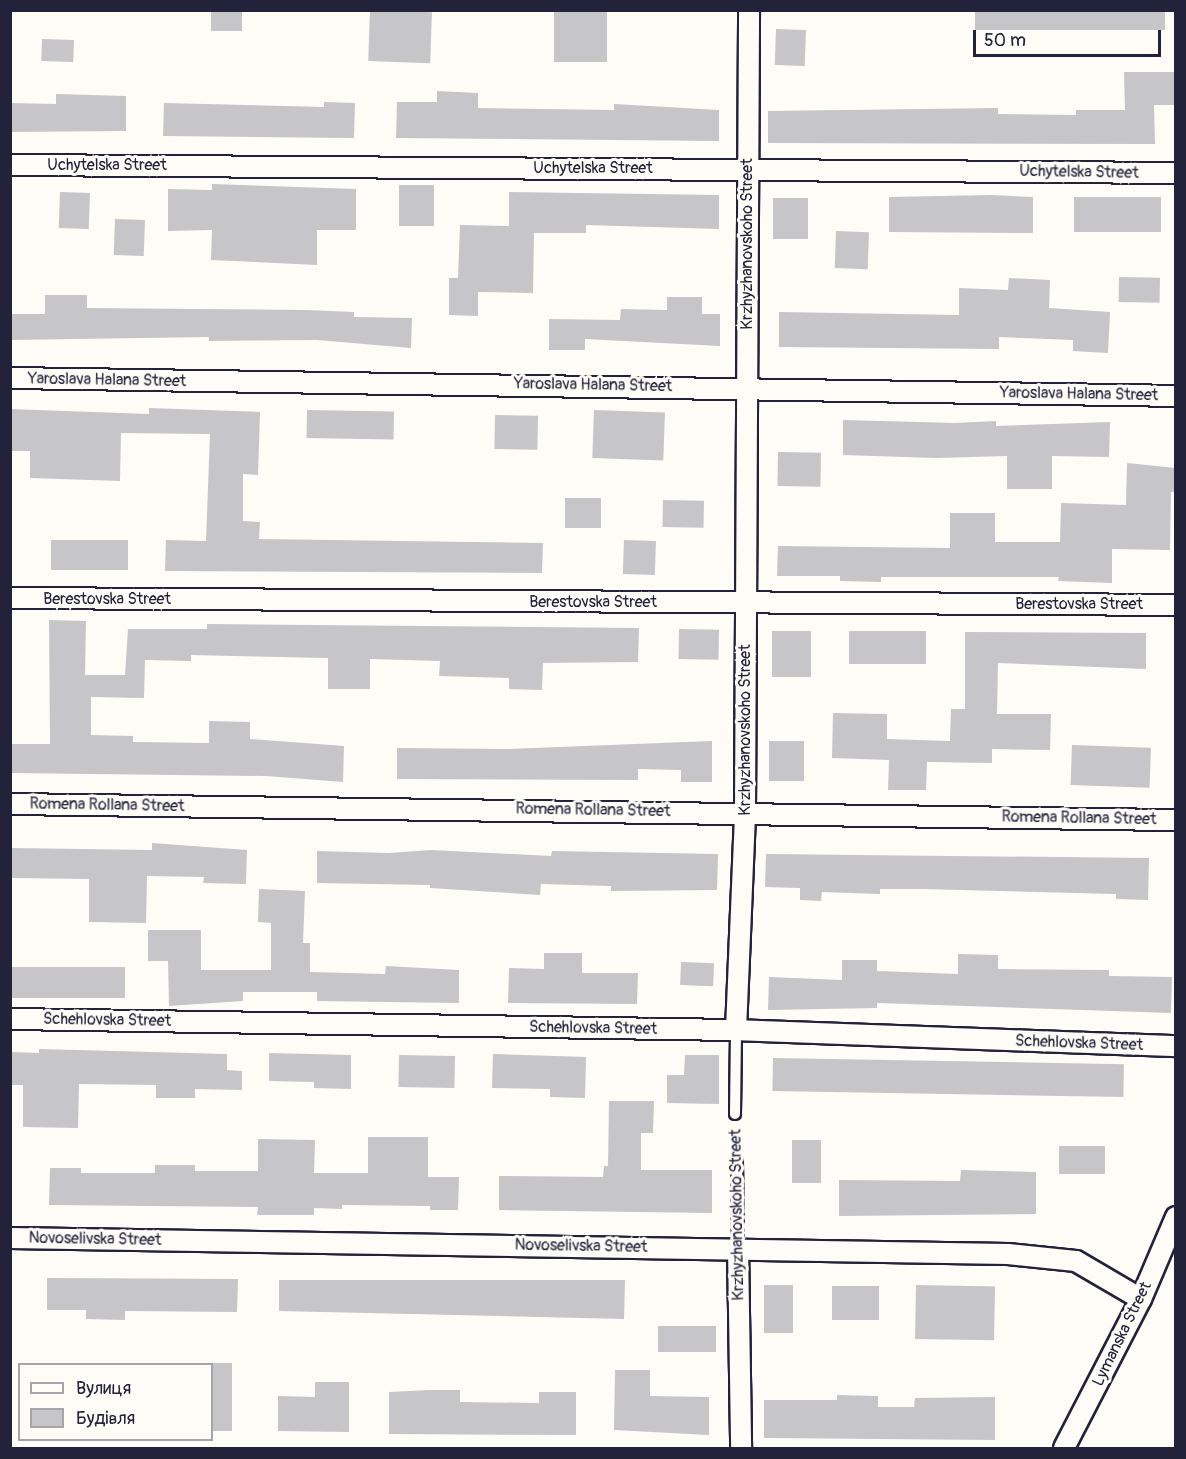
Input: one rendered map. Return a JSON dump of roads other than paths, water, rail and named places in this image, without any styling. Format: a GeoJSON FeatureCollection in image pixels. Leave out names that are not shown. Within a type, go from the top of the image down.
{"type":"FeatureCollection","features":[{"type":"Feature","properties":{"kind":"street","name":"Krzhyzhanovskoho Street"},"geometry":{"type":"LineString","coordinates":[[736,1030],[745,812],[749,10]]}},
{"type":"Feature","properties":{"kind":"street","name":"Uchytelska Street"},"geometry":{"type":"LineString","coordinates":[[10,165],[747,168],[1176,173]]}},
{"type":"Feature","properties":{"kind":"street","name":"Yaroslava Halana Street"},"geometry":{"type":"LineString","coordinates":[[10,378],[746,387],[1176,396]]}},
{"type":"Feature","properties":{"kind":"street","name":"Berestovska Street"},"geometry":{"type":"LineString","coordinates":[[10,598],[1176,605]]}},
{"type":"Feature","properties":{"kind":"street","name":"Romena Rollana Street"},"geometry":{"type":"LineString","coordinates":[[10,804],[745,812],[1176,820]]}},
{"type":"Feature","properties":{"kind":"street","name":"Schehlovska Street"},"geometry":{"type":"LineString","coordinates":[[10,1019],[736,1030],[1176,1046]]}},
{"type":"Feature","properties":{"kind":"street","name":"Lymanska Street"},"geometry":{"type":"LineString","coordinates":[[1065,1449],[1141,1299],[1176,1217]]}},
{"type":"Feature","properties":{"kind":"street","name":"Novoselivska Street"},"geometry":{"type":"LineString","coordinates":[[10,1238],[1008,1254],[1076,1261],[1141,1299]]}},
{"type":"Feature","properties":{"kind":"street","name":"Krzhyzhanovskoho Street"},"geometry":{"type":"LineString","coordinates":[[738,1248],[741,1449]]}},
{"type":"Feature","properties":{"kind":"lane","name":"Krzhyzhanovskoho Street"},"geometry":{"type":"LineString","coordinates":[[735,1114],[736,1030]]}},
{"type":"Feature","properties":{"kind":"lane","name":"Krzhyzhanovskoho Street"},"geometry":{"type":"LineString","coordinates":[[737,1162],[738,1248]]}}]}
